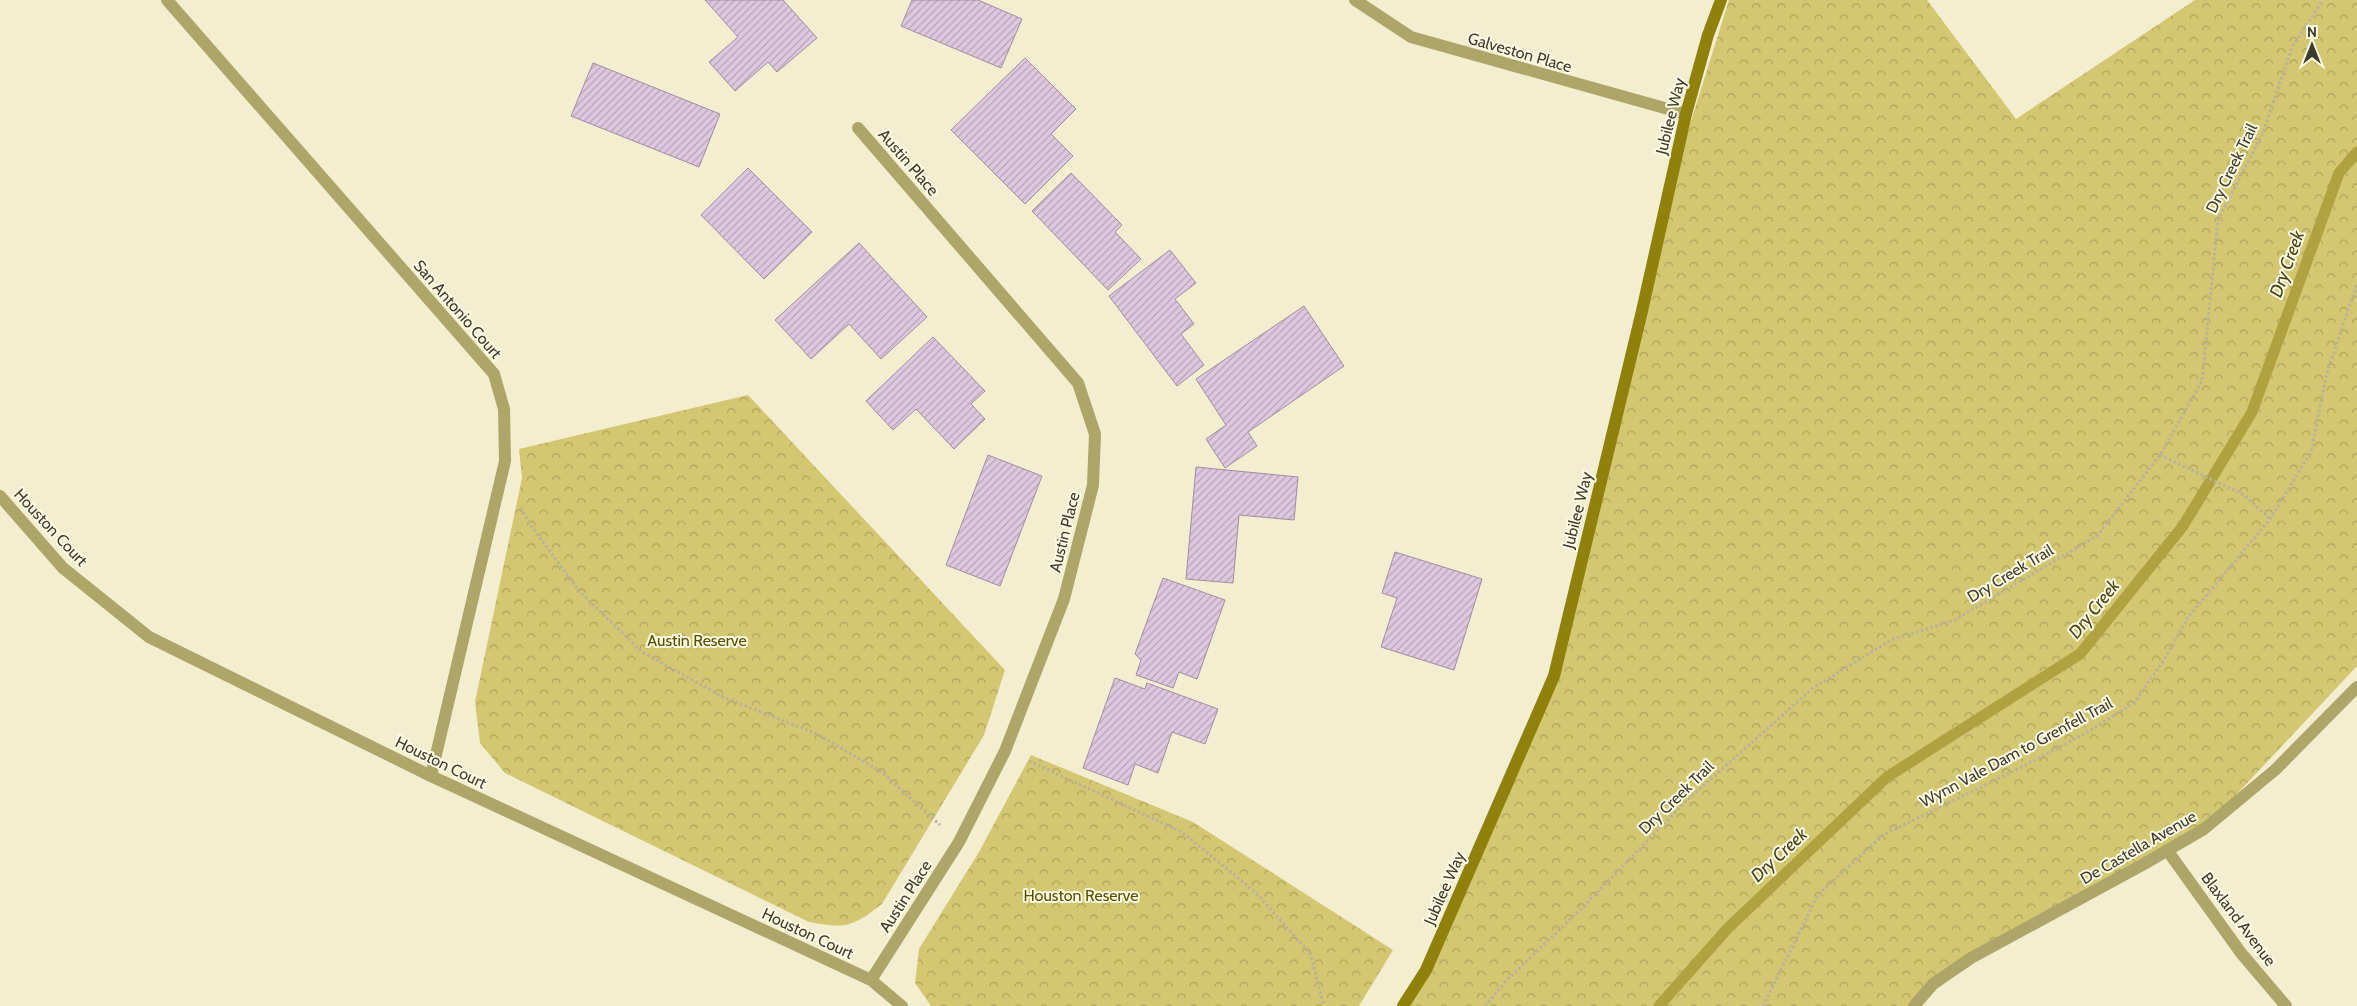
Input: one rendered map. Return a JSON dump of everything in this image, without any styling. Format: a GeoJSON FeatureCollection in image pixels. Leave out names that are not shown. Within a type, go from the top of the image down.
{"type":"FeatureCollection","features":[{"type":"Feature","properties":{"kind":"street","name":"San Antonio Court"},"geometry":{"type":"LineString","coordinates":[[167,0],[494,374],[504,409],[505,461],[431,776]]}},
{"type":"Feature","properties":{"kind":"street","name":"Galveston Place"},"geometry":{"type":"LineString","coordinates":[[1355,0],[1412,37],[1686,114]]}},
{"type":"Feature","properties":{"kind":"street","name":"Jubilee Way"},"geometry":{"type":"LineString","coordinates":[[1403,1006],[1426,970],[1554,676],[1640,319],[1686,114],[1708,35],[1721,0]]}},
{"type":"Feature","properties":{"kind":"street","name":"Austin Place"},"geometry":{"type":"LineString","coordinates":[[858,128],[1078,383],[1095,434],[1093,485],[1064,599],[1005,751],[959,842],[871,980]]}},
{"type":"Feature","properties":{"kind":"street","name":"Houston Court"},"geometry":{"type":"LineString","coordinates":[[0,496],[63,568],[149,637],[431,776],[871,980],[902,1006]]}},
{"type":"Feature","properties":{"kind":"street","name":"De Castella Avenue"},"geometry":{"type":"LineString","coordinates":[[1914,1006],[1933,984],[1971,958],[2204,829],[2274,770],[2357,687]]}},
{"type":"Feature","properties":{"kind":"street","name":"Blaxland Avenue"},"geometry":{"type":"LineString","coordinates":[[2167,850],[2241,953],[2286,1006]]}},
{"type":"Feature","properties":{"kind":"path","name":"Dry Creek Trail"},"geometry":{"type":"LineString","coordinates":[[1484,1006],[1506,981],[1586,904],[1685,802],[1814,688],[1891,640],[1955,620],[2098,534],[2160,455],[2202,381],[2218,220],[2263,132],[2292,47],[2323,0]]}},
{"type":"Feature","properties":{"kind":"path","name":"Wynn Vale Dam to Grenfell Trail"},"geometry":{"type":"LineString","coordinates":[[1763,1006],[1818,895],[1883,835],[2012,772],[2084,734],[2134,703],[2164,660],[2187,619],[2270,519],[2310,452],[2326,376],[2357,284]]}},
{"type":"Feature","properties":{"kind":"path"},"geometry":{"type":"LineString","coordinates":[[2160,455],[2244,495],[2270,519]]}},
{"type":"Feature","properties":{"kind":"path"},"geometry":{"type":"LineString","coordinates":[[502,475],[532,527],[579,591],[642,652],[723,696],[817,734],[882,773],[959,842]]}},
{"type":"Feature","properties":{"kind":"path"},"geometry":{"type":"LineString","coordinates":[[1005,751],[1182,832],[1255,892],[1310,953],[1324,1006]]}},
{"type":"Feature","properties":{"kind":"green space"},"geometry":{"type":"Polygon","coordinates":[[[1729,0],[1927,0],[2016,119],[2195,0],[2357,0],[2357,666],[2204,829],[1933,984],[1918,1006],[1403,1006],[1554,676],[1669,191],[1729,0]]]}},
{"type":"Feature","properties":{"kind":"green space","name":"Austin Reserve"},"geometry":{"type":"Polygon","coordinates":[[[748,395],[1005,670],[984,735],[882,904],[863,918],[848,924],[832,925],[809,922],[505,773],[480,743],[475,702],[522,478],[519,449],[748,395]]]}},
{"type":"Feature","properties":{"kind":"green space","name":"Houston Reserve"},"geometry":{"type":"Polygon","coordinates":[[[1031,755],[1193,822],[1393,950],[1359,1006],[931,1006],[915,983],[919,949],[979,852],[1031,755]]]}},
{"type":"Feature","properties":{"kind":"building"},"geometry":{"type":"Polygon","coordinates":[[[705,0],[783,0],[817,38],[777,72],[768,62],[735,91],[709,62],[738,37],[705,0]]]}},
{"type":"Feature","properties":{"kind":"building"},"geometry":{"type":"Polygon","coordinates":[[[912,0],[978,0],[1022,19],[1001,68],[901,26],[912,0]]]}},
{"type":"Feature","properties":{"kind":"building"},"geometry":{"type":"Polygon","coordinates":[[[1025,58],[1076,109],[1051,134],[1073,156],[1025,204],[951,130],[1025,58]]]}},
{"type":"Feature","properties":{"kind":"building"},"geometry":{"type":"Polygon","coordinates":[[[593,63],[720,114],[699,167],[571,116],[593,63]]]}},
{"type":"Feature","properties":{"kind":"building"},"geometry":{"type":"Polygon","coordinates":[[[748,168],[812,232],[764,279],[701,215],[748,168]]]}},
{"type":"Feature","properties":{"kind":"building"},"geometry":{"type":"Polygon","coordinates":[[[1071,173],[1122,225],[1115,232],[1141,259],[1108,290],[1032,211],[1071,173]]]}},
{"type":"Feature","properties":{"kind":"building"},"geometry":{"type":"Polygon","coordinates":[[[859,243],[927,317],[881,359],[849,324],[811,359],[775,320],[859,243]]]}},
{"type":"Feature","properties":{"kind":"building"},"geometry":{"type":"Polygon","coordinates":[[[1170,250],[1196,283],[1175,299],[1194,324],[1181,334],[1204,365],[1177,386],[1109,296],[1170,250]]]}},
{"type":"Feature","properties":{"kind":"building"},"geometry":{"type":"Polygon","coordinates":[[[1304,306],[1344,366],[1248,432],[1257,446],[1225,468],[1206,439],[1226,425],[1196,379],[1304,306]]]}},
{"type":"Feature","properties":{"kind":"building"},"geometry":{"type":"Polygon","coordinates":[[[933,337],[985,391],[971,404],[985,419],[954,449],[916,409],[893,430],[866,401],[933,337]]]}},
{"type":"Feature","properties":{"kind":"building"},"geometry":{"type":"Polygon","coordinates":[[[988,455],[1042,476],[1000,586],[946,565],[988,455]]]}},
{"type":"Feature","properties":{"kind":"building"},"geometry":{"type":"Polygon","coordinates":[[[1196,467],[1298,477],[1294,520],[1239,515],[1233,583],[1186,579],[1196,467]]]}},
{"type":"Feature","properties":{"kind":"building"},"geometry":{"type":"Polygon","coordinates":[[[1395,552],[1482,579],[1454,670],[1381,647],[1397,598],[1382,593],[1395,552]]]}},
{"type":"Feature","properties":{"kind":"building"},"geometry":{"type":"Polygon","coordinates":[[[1163,578],[1225,600],[1197,679],[1179,672],[1173,688],[1136,675],[1141,660],[1135,654],[1163,578]]]}},
{"type":"Feature","properties":{"kind":"building"},"geometry":{"type":"Polygon","coordinates":[[[1115,678],[1145,689],[1147,683],[1218,709],[1205,744],[1172,732],[1158,773],[1135,764],[1128,785],[1083,768],[1115,678]]]}},
{"type":"Feature","properties":{"kind":"waterway","name":"Dry Creek"},"geometry":{"type":"LineString","coordinates":[[1659,1006],[1728,928],[1887,777],[2080,654],[2183,526],[2252,412],[2339,173],[2357,152]]}}]}
